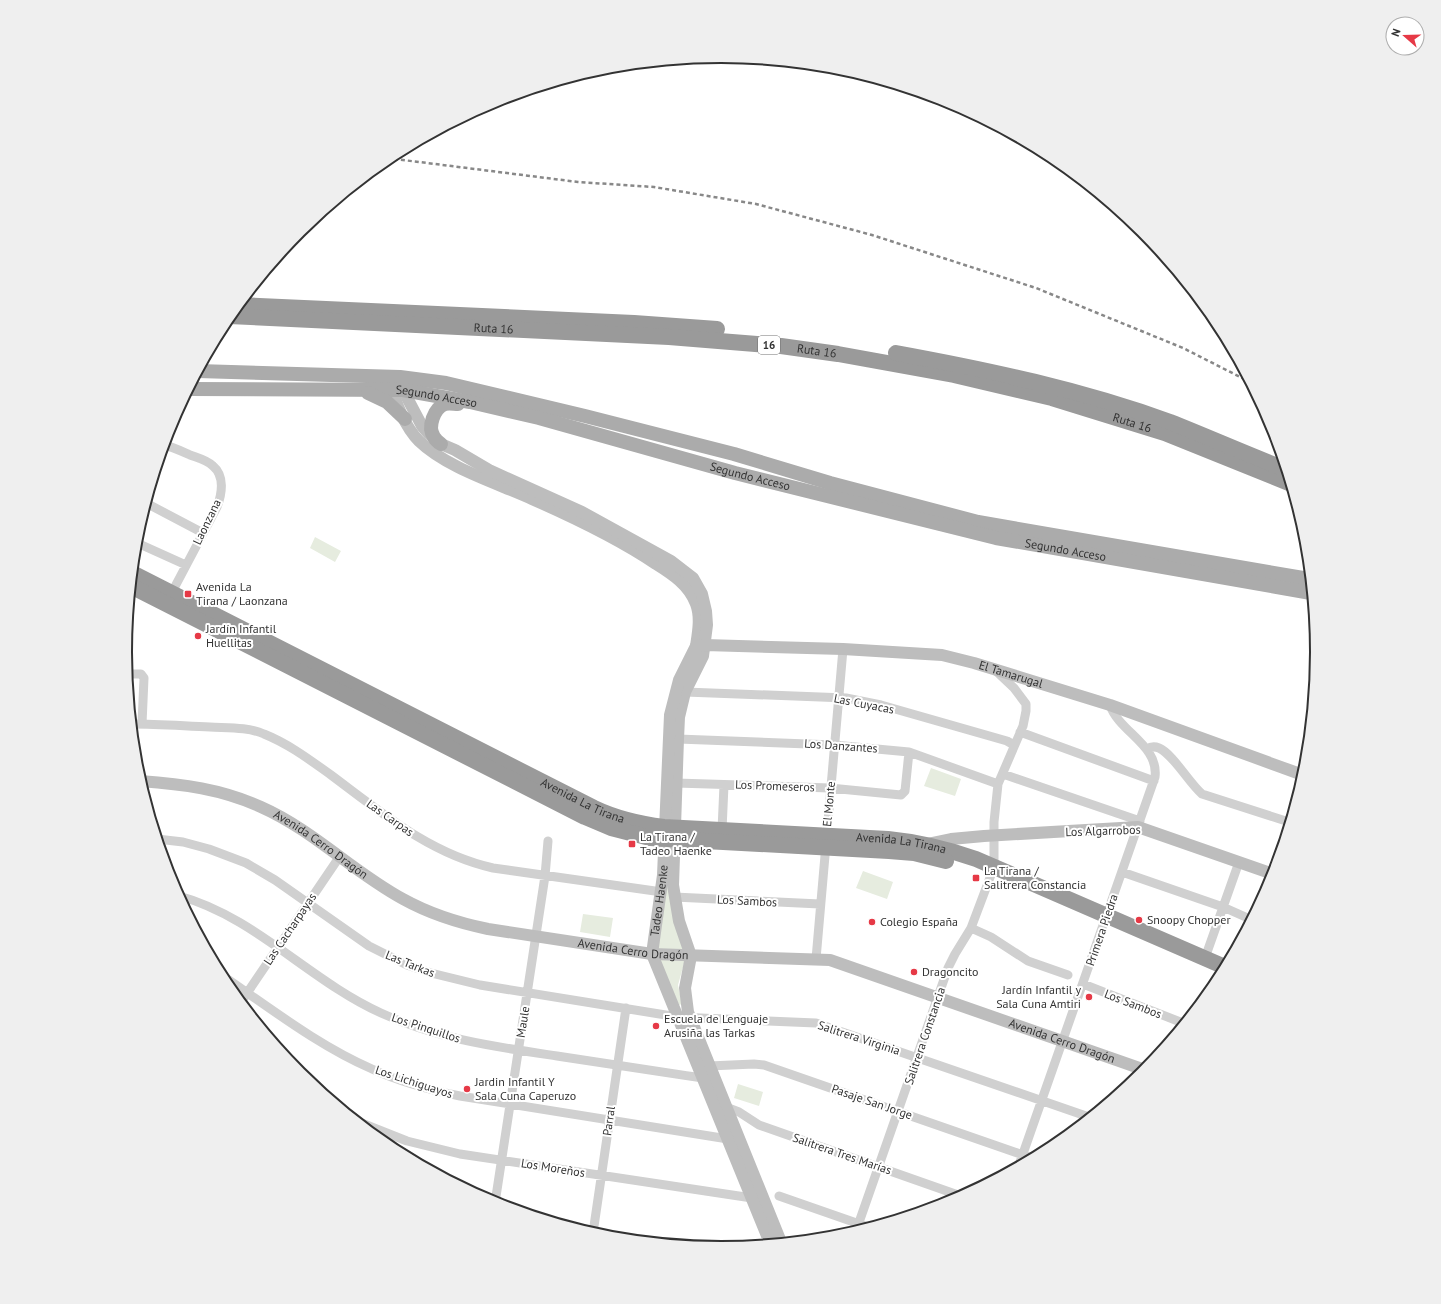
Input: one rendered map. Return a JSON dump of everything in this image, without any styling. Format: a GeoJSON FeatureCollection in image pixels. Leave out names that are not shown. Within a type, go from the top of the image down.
{"type":"FeatureCollection","features":[{"type":"Feature","properties":{"kind":"highway","name":"Ruta 16"},"geometry":{"type":"LineString","coordinates":[[245,305],[662,325],[744,332],[839,344],[956,364],[1063,389],[1169,422],[1279,467]]}},
{"type":"Feature","properties":{"kind":"highway","name":"Ruta 16"},"geometry":{"type":"LineString","coordinates":[[237,316],[668,337],[742,342],[838,354],[954,375],[1052,398],[1165,433],[1283,481]]}},
{"type":"Feature","properties":{"kind":"highway","name":"Avenida La Tirana"},"geometry":{"type":"LineString","coordinates":[[137,576],[168,599]]}},
{"type":"Feature","properties":{"kind":"highway","name":"Avenida La Tirana"},"geometry":{"type":"LineString","coordinates":[[136,588],[168,599],[606,814],[670,834],[826,841],[888,839],[926,844],[959,853],[992,872],[1105,922],[1214,973]]}},
{"type":"Feature","properties":{"kind":"highway","name":"Avenida La Tirana"},"geometry":{"type":"LineString","coordinates":[[670,834],[722,830],[826,841],[914,853],[992,872]]}},
{"type":"Feature","properties":{"kind":"highway","name":"Avenida La Tirana"},"geometry":{"type":"LineString","coordinates":[[1105,922],[1219,965]]}},
{"type":"Feature","properties":{"kind":"main road","name":"Segundo Acceso"},"geometry":{"type":"LineString","coordinates":[[202,371],[396,383],[446,383],[585,416],[734,454],[830,483],[978,522],[1304,578]]}},
{"type":"Feature","properties":{"kind":"main road","name":"Segundo Acceso"},"geometry":{"type":"LineString","coordinates":[[193,389],[358,390],[396,383],[448,398],[554,421],[600,436],[735,473],[976,534],[1306,592]]}},
{"type":"Feature","properties":{"kind":"main road"},"geometry":{"type":"LineString","coordinates":[[358,390],[373,394],[384,400],[394,407],[405,419]]}},
{"type":"Feature","properties":{"kind":"main road"},"geometry":{"type":"LineString","coordinates":[[441,444],[433,436],[432,426],[433,416],[442,406],[447,403],[494,408]]}},
{"type":"Feature","properties":{"kind":"street"},"geometry":{"type":"LineString","coordinates":[[396,383],[405,419],[418,440],[448,462],[533,499],[639,552],[686,586],[697,605],[701,649]]}},
{"type":"Feature","properties":{"kind":"street"},"geometry":{"type":"LineString","coordinates":[[396,383],[422,426],[441,444],[455,450],[489,470],[582,512],[671,561],[693,578],[702,594],[706,611],[707,625],[701,649]]}},
{"type":"Feature","properties":{"kind":"street","name":"Laonzana"},"geometry":{"type":"LineString","coordinates":[[168,599],[220,500],[221,485],[221,479],[214,466],[169,447]]}},
{"type":"Feature","properties":{"kind":"street"},"geometry":{"type":"LineString","coordinates":[[151,505],[203,533]]}},
{"type":"Feature","properties":{"kind":"street"},"geometry":{"type":"LineString","coordinates":[[142,545],[186,565]]}},
{"type":"Feature","properties":{"kind":"street","name":"El Tamarugal"},"geometry":{"type":"LineString","coordinates":[[701,649],[843,649],[942,655],[974,663],[1110,705],[1297,773]]}},
{"type":"Feature","properties":{"kind":"street","name":"Tadeo Haenke"},"geometry":{"type":"LineString","coordinates":[[701,649],[679,716],[676,783],[662,892],[652,954],[709,1066],[779,1238]]}},
{"type":"Feature","properties":{"kind":"street","name":"Tadeo Haenke"},"geometry":{"type":"LineString","coordinates":[[684,1017],[688,1012],[685,996],[691,956],[679,921],[674,897],[670,834],[670,714],[679,680],[701,649]]}},
{"type":"Feature","properties":{"kind":"street","name":"El Monte"},"geometry":{"type":"LineString","coordinates":[[816,958],[843,649]]}},
{"type":"Feature","properties":{"kind":"street","name":"Salitrera Constancia"},"geometry":{"type":"LineString","coordinates":[[859,1224],[951,961],[971,928],[992,872],[994,822],[998,784],[1020,732],[1026,711],[1026,704],[1014,688],[995,670]]}},
{"type":"Feature","properties":{"kind":"street"},"geometry":{"type":"LineString","coordinates":[[133,674],[141,674],[144,678],[142,724]]}},
{"type":"Feature","properties":{"kind":"street","name":"Las Cuyacas"},"geometry":{"type":"LineString","coordinates":[[686,692],[839,697],[881,705],[1014,745]]}},
{"type":"Feature","properties":{"kind":"street","name":"Primera Piedra"},"geometry":{"type":"LineString","coordinates":[[1022,1158],[1154,781],[1156,768],[1152,759],[1146,749],[1118,720],[1110,705]]}},
{"type":"Feature","properties":{"kind":"street","name":"Las Carpas"},"geometry":{"type":"LineString","coordinates":[[136,724],[232,728],[263,733],[279,740],[305,756],[405,829],[445,852],[475,864],[545,876],[662,892]]}},
{"type":"Feature","properties":{"kind":"street"},"geometry":{"type":"LineString","coordinates":[[1020,732],[1154,781]]}},
{"type":"Feature","properties":{"kind":"street","name":"Los Danzantes"},"geometry":{"type":"LineString","coordinates":[[678,739],[834,745],[909,752],[998,784]]}},
{"type":"Feature","properties":{"kind":"street"},"geometry":{"type":"LineString","coordinates":[[1146,749],[1154,747],[1161,749],[1202,794],[1284,820]]}},
{"type":"Feature","properties":{"kind":"street","name":"Los Promeseros"},"geometry":{"type":"LineString","coordinates":[[676,783],[830,788],[901,795],[905,791],[909,752]]}},
{"type":"Feature","properties":{"kind":"street"},"geometry":{"type":"LineString","coordinates":[[1003,774],[1139,824]]}},
{"type":"Feature","properties":{"kind":"street","name":"Avenida Cerro Dragón"},"geometry":{"type":"LineString","coordinates":[[147,782],[186,785],[212,790],[237,797],[262,807],[288,821],[392,893],[431,912],[475,927],[652,954],[816,958],[839,962],[1137,1068]]}},
{"type":"Feature","properties":{"kind":"street"},"geometry":{"type":"LineString","coordinates":[[722,830],[724,785]]}},
{"type":"Feature","properties":{"kind":"street","name":"Los Algarrobos"},"geometry":{"type":"LineString","coordinates":[[926,844],[951,839],[1139,824],[1267,872]]}},
{"type":"Feature","properties":{"kind":"street","name":"Las Tarkas"},"geometry":{"type":"LineString","coordinates":[[163,840],[196,845],[234,858],[257,869],[369,946],[407,965],[463,982],[684,1017]]}},
{"type":"Feature","properties":{"kind":"street","name":"Maule"},"geometry":{"type":"LineString","coordinates":[[496,1196],[545,876],[548,841]]}},
{"type":"Feature","properties":{"kind":"street","name":"Las Cacharpayas"},"geometry":{"type":"LineString","coordinates":[[244,997],[340,856]]}},
{"type":"Feature","properties":{"kind":"street"},"geometry":{"type":"LineString","coordinates":[[1205,958],[1239,862]]}},
{"type":"Feature","properties":{"kind":"street"},"geometry":{"type":"LineString","coordinates":[[1122,872],[1223,907],[1247,917]]}},
{"type":"Feature","properties":{"kind":"street","name":"Los Sambos"},"geometry":{"type":"LineString","coordinates":[[674,897],[820,904]]}},
{"type":"Feature","properties":{"kind":"street","name":"Los Pinquillos"},"geometry":{"type":"LineString","coordinates":[[185,898],[221,911],[345,994],[400,1022],[442,1036],[518,1051],[703,1078]]}},
{"type":"Feature","properties":{"kind":"street"},"geometry":{"type":"LineString","coordinates":[[971,928],[991,937],[1028,961],[1068,975]]}},
{"type":"Feature","properties":{"kind":"street","name":"Los Lichiguayos"},"geometry":{"type":"LineString","coordinates":[[234,983],[318,1041],[373,1070],[438,1092],[728,1139]]}},
{"type":"Feature","properties":{"kind":"street","name":"Los Sambos"},"geometry":{"type":"LineString","coordinates":[[1083,984],[1179,1021]]}},
{"type":"Feature","properties":{"kind":"street","name":"Parral"},"geometry":{"type":"LineString","coordinates":[[594,1227],[626,1008]]}},
{"type":"Feature","properties":{"kind":"street","name":"Tadeo Haenke"},"geometry":{"type":"LineString","coordinates":[[684,1017],[703,1078],[768,1239]]}},
{"type":"Feature","properties":{"kind":"street","name":"Salitrera Virginia"},"geometry":{"type":"LineString","coordinates":[[684,1017],[816,1023],[1084,1115]]}},
{"type":"Feature","properties":{"kind":"street","name":"Pasaje San Jorge"},"geometry":{"type":"LineString","coordinates":[[709,1066],[764,1065],[1026,1155]]}},
{"type":"Feature","properties":{"kind":"street","name":"Salitrera Tres Marías"},"geometry":{"type":"LineString","coordinates":[[726,1107],[739,1112],[759,1125],[953,1193]]}},
{"type":"Feature","properties":{"kind":"street","name":"Los Moreños"},"geometry":{"type":"LineString","coordinates":[[377,1130],[424,1146],[460,1154],[752,1198]]}},
{"type":"Feature","properties":{"kind":"street"},"geometry":{"type":"LineString","coordinates":[[779,1196],[854,1225]]}},
{"type":"Feature","properties":{"kind":"shaded area"},"geometry":{"type":"Polygon","coordinates":[[[315,537],[341,551],[335,562],[310,548],[315,537]]]}},
{"type":"Feature","properties":{"kind":"shaded area"},"geometry":{"type":"Polygon","coordinates":[[[931,768],[961,779],[955,796],[924,786],[931,768]]]}},
{"type":"Feature","properties":{"kind":"shaded area"},"geometry":{"type":"Polygon","coordinates":[[[666,847],[683,951],[657,950],[666,847]]]}},
{"type":"Feature","properties":{"kind":"shaded area"},"geometry":{"type":"Polygon","coordinates":[[[863,871],[893,882],[887,899],[856,888],[863,871]]]}},
{"type":"Feature","properties":{"kind":"shaded area"},"geometry":{"type":"Polygon","coordinates":[[[583,914],[613,918],[610,937],[580,932],[583,914]]]}},
{"type":"Feature","properties":{"kind":"shaded area"},"geometry":{"type":"Polygon","coordinates":[[[658,959],[685,960],[678,985],[682,1004],[679,1005],[658,959]]]}},
{"type":"Feature","properties":{"kind":"shaded area"},"geometry":{"type":"Polygon","coordinates":[[[738,1084],[763,1092],[759,1106],[734,1098],[738,1084]]]}},
{"type":"Feature","properties":{"kind":"railway"},"geometry":{"type":"LineString","coordinates":[[397,159],[578,182],[654,187],[756,204],[872,235],[1036,288],[1183,348],[1242,378]]}},
{"type":"Feature","properties":{"kind":"place","name":"Avenida La Tirana / Laonzana"},"geometry":{"type":"Point","coordinates":[188,594]}},
{"type":"Feature","properties":{"kind":"place","name":"Jardín Infantil Huellitas"},"geometry":{"type":"Point","coordinates":[198,636]}},
{"type":"Feature","properties":{"kind":"place","name":"La Tirana / Tadeo Haenke"},"geometry":{"type":"Point","coordinates":[632,844]}},
{"type":"Feature","properties":{"kind":"place","name":"La Tirana / Salitrera Constancia"},"geometry":{"type":"Point","coordinates":[976,878]}},
{"type":"Feature","properties":{"kind":"place","name":"Snoopy Chopper"},"geometry":{"type":"Point","coordinates":[1139,920]}},
{"type":"Feature","properties":{"kind":"place","name":"Colegio España"},"geometry":{"type":"Point","coordinates":[872,922]}},
{"type":"Feature","properties":{"kind":"place","name":"Dragoncito"},"geometry":{"type":"Point","coordinates":[914,972]}},
{"type":"Feature","properties":{"kind":"place","name":"Jardín Infantil y Sala Cuna Amtiri"},"geometry":{"type":"Point","coordinates":[1089,997]}},
{"type":"Feature","properties":{"kind":"place","name":"Escuela de Lenguaje Arusiña las Tarkas"},"geometry":{"type":"Point","coordinates":[656,1026]}},
{"type":"Feature","properties":{"kind":"place","name":"Jardin Infantil Y Sala Cuna Caperuzo"},"geometry":{"type":"Point","coordinates":[467,1089]}}]}
